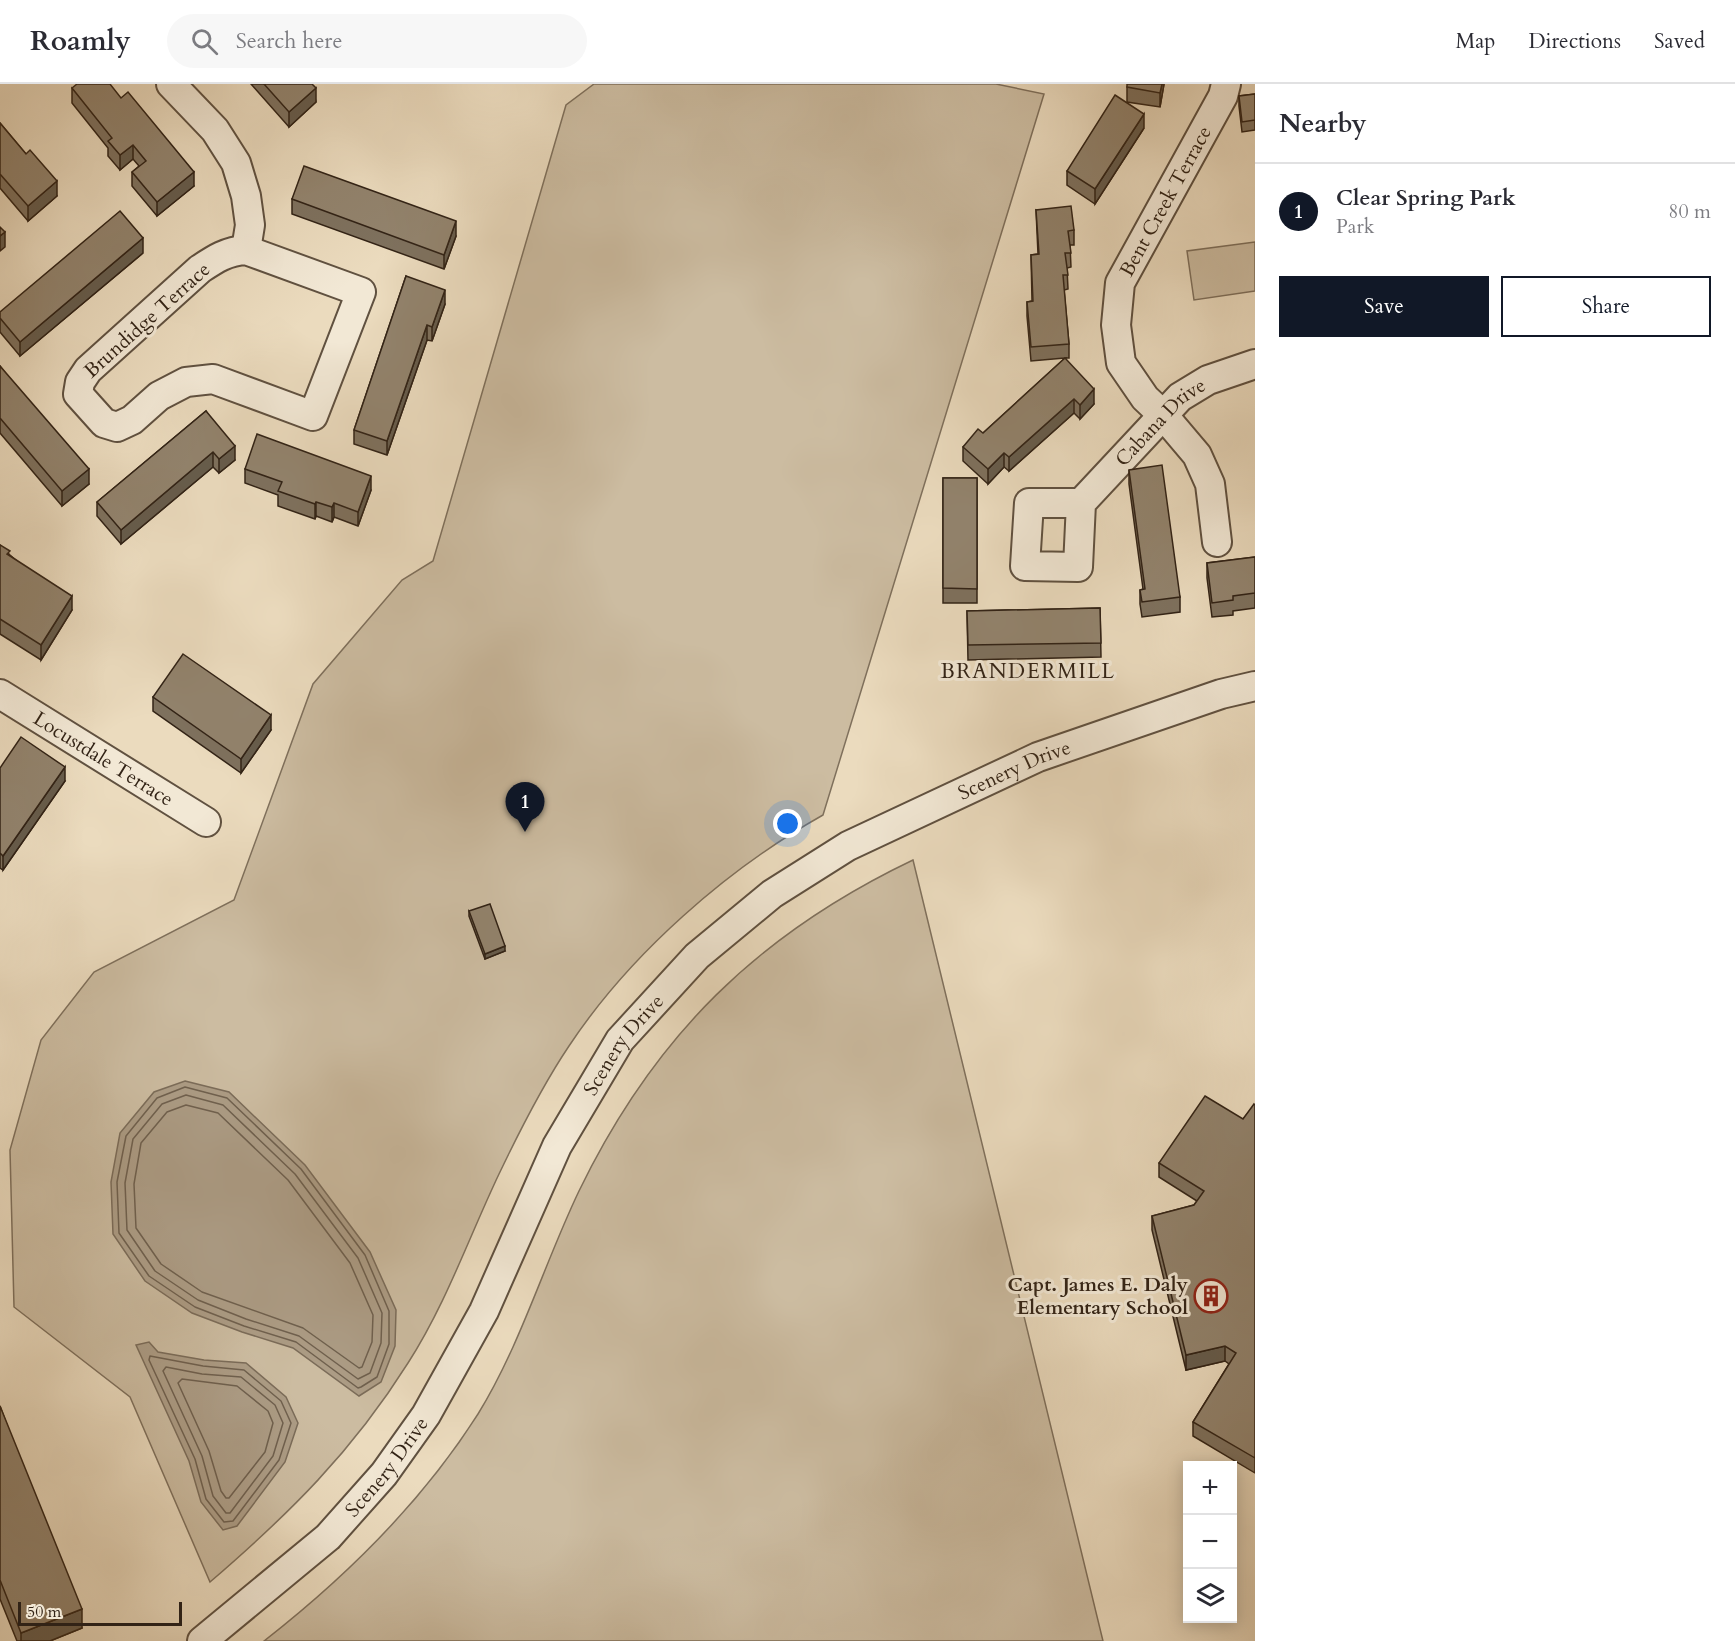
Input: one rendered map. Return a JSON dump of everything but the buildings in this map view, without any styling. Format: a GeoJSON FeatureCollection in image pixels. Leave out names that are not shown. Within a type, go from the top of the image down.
{"type":"FeatureCollection","features":[{"type":"Feature","properties":{"kind":"street"},"geometry":{"type":"LineString","coordinates":[[171,84],[216,130],[236,164],[246,196],[250,225],[246,250]]}},
{"type":"Feature","properties":{"kind":"street","name":"Bent Creek Terrace"},"geometry":{"type":"LineString","coordinates":[[1217,542],[1210,484],[1197,455],[1164,416],[1145,398],[1121,363],[1116,325],[1120,283],[1223,96],[1226,84]]}},
{"type":"Feature","properties":{"kind":"street","name":"Brundidge Terrace"},"geometry":{"type":"LineString","coordinates":[[246,250],[361,292],[313,416],[213,379],[186,381],[159,396],[132,420],[117,427],[104,423],[78,394],[80,382],[88,370],[200,269],[216,258],[234,251],[246,250]]}},
{"type":"Feature","properties":{"kind":"street","name":"Cabana Drive"},"geometry":{"type":"LineString","coordinates":[[1081,503],[1180,397],[1208,380],[1255,364]]}},
{"type":"Feature","properties":{"kind":"street","name":"Scenery Drive"},"geometry":{"type":"LineString","coordinates":[[202,1641],[328,1537],[384,1474],[426,1415],[484,1311],[557,1146],[620,1040],[698,956],[772,894],[848,846],[1038,757],[1221,694],[1255,686]]}},
{"type":"Feature","properties":{"kind":"street","name":"Locustdale Terrace"},"geometry":{"type":"LineString","coordinates":[[0,694],[206,822]]}},
{"type":"Feature","properties":{"kind":"shaded area"},"geometry":{"type":"Polygon","coordinates":[[[594,84],[996,84],[1044,94],[823,815],[751,861],[683,916],[621,979],[593,1012],[559,1061],[532,1109],[499,1174],[457,1270],[422,1341],[387,1395],[365,1425],[318,1480],[266,1532],[210,1582],[130,1397],[14,1307],[10,1150],[41,1040],[94,972],[234,900],[313,684],[402,580],[433,561],[566,105],[594,84]]]}},
{"type":"Feature","properties":{"kind":"shaded area"},"geometry":{"type":"Polygon","coordinates":[[[1255,242],[1255,291],[1194,300],[1187,251],[1255,242]]]}},
{"type":"Feature","properties":{"kind":"shaded area"},"geometry":{"type":"Polygon","coordinates":[[[913,860],[1103,1641],[264,1641],[324,1591],[381,1536],[432,1478],[478,1414],[520,1332],[579,1191],[609,1135],[641,1084],[677,1038],[716,995],[759,956],[806,921],[857,889],[913,860]]]}},
{"type":"Feature","properties":{"kind":"water"},"geometry":{"type":"Polygon","coordinates":[[[185,1081],[229,1092],[305,1165],[370,1252],[396,1310],[395,1346],[381,1382],[359,1396],[293,1348],[192,1313],[145,1281],[113,1234],[111,1182],[120,1133],[154,1092],[185,1081]]]}},
{"type":"Feature","properties":{"kind":"water"},"geometry":{"type":"Polygon","coordinates":[[[149,1342],[158,1352],[204,1360],[246,1363],[286,1397],[298,1423],[285,1462],[237,1526],[223,1530],[201,1502],[189,1461],[136,1345],[149,1342]]]}},
{"type":"Feature","properties":{"kind":"place","name":"Clear Spring Park"},"geometry":{"type":"Point","coordinates":[525,832]}},
{"type":"Feature","properties":{"kind":"place","name":"Capt. James E. Daly Elementary School"},"geometry":{"type":"Point","coordinates":[1211,1296]}},
{"type":"Feature","properties":{"kind":"district","name":"BRANDERMILL"},"geometry":{"type":"Point","coordinates":[1028,671]}}]}
